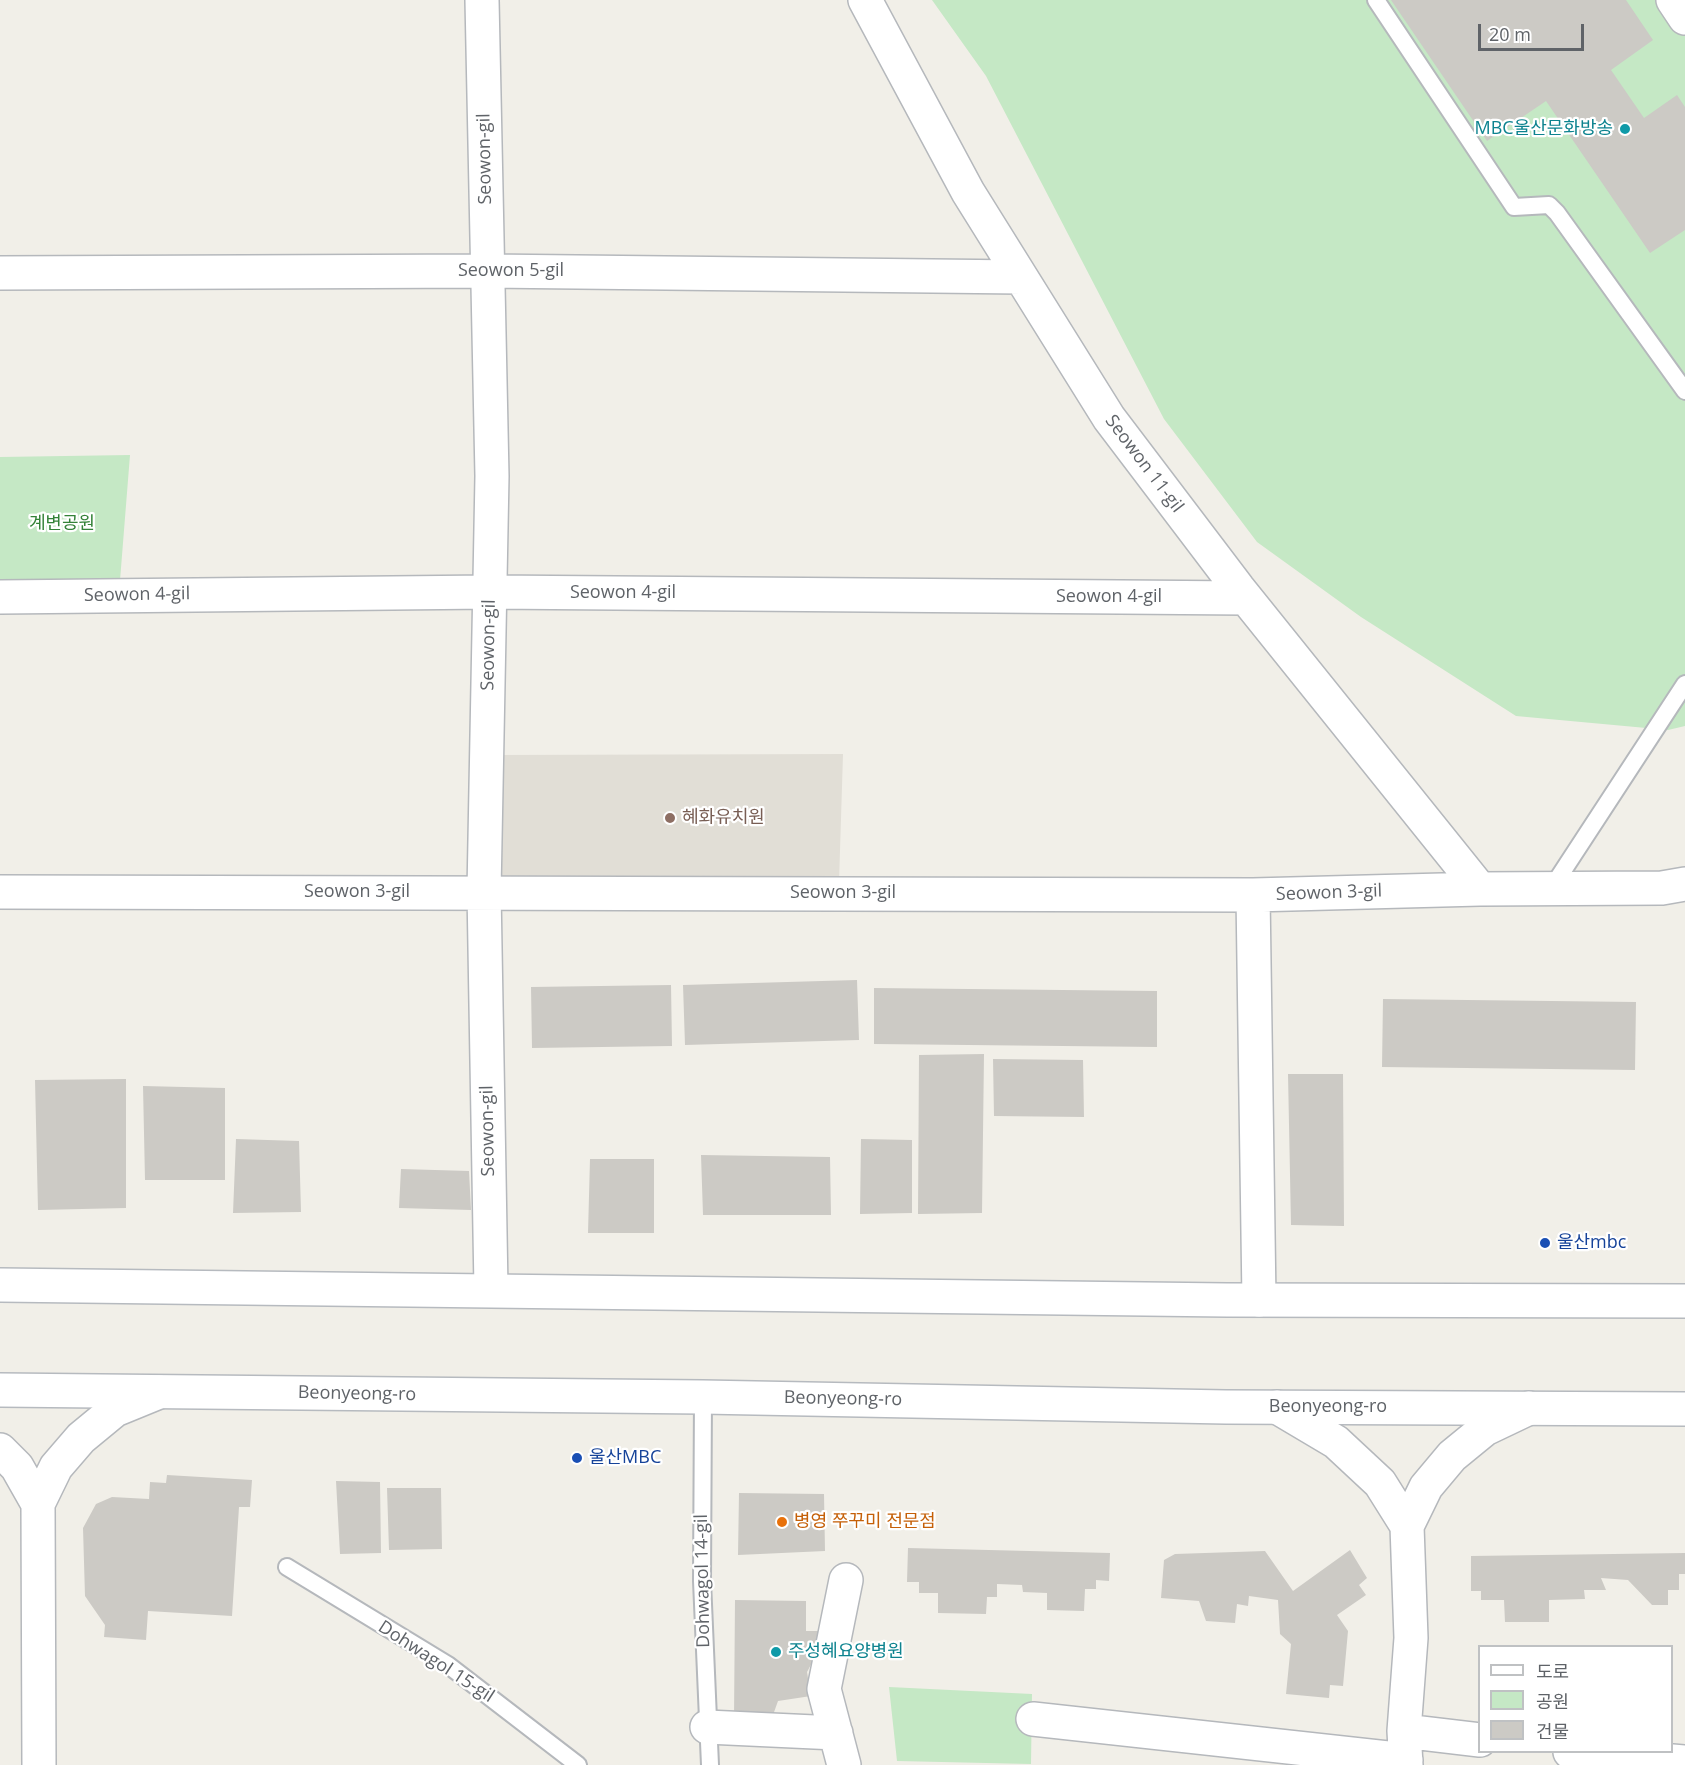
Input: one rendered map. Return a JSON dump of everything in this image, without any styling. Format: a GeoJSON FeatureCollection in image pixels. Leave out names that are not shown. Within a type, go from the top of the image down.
{"type":"FeatureCollection","features":[{"type":"Feature","properties":{"kind":"street","name":"Seowon-gil"},"geometry":{"type":"LineString","coordinates":[[482,0],[492,476],[484,891],[491,1289]]}},
{"type":"Feature","properties":{"kind":"street","name":"Seowon 11-gil"},"geometry":{"type":"LineString","coordinates":[[865,0],[968,192],[1109,418],[1246,598],[1480,889]]}},
{"type":"Feature","properties":{"kind":"street"},"geometry":{"type":"LineString","coordinates":[[1673,0],[1685,18]]}},
{"type":"Feature","properties":{"kind":"street","name":"Seowon 5-gil"},"geometry":{"type":"LineString","coordinates":[[0,273],[488,271],[1021,276]]}},
{"type":"Feature","properties":{"kind":"street","name":"Seowon 4-gil"},"geometry":{"type":"LineString","coordinates":[[0,597],[490,592],[1246,598]]}},
{"type":"Feature","properties":{"kind":"street","name":"Seowon 3-gil"},"geometry":{"type":"LineString","coordinates":[[0,892],[484,891],[1253,895],[1480,889],[1662,888],[1685,884]]}},
{"type":"Feature","properties":{"kind":"street"},"geometry":{"type":"LineString","coordinates":[[1253,895],[1259,1300]]}},
{"type":"Feature","properties":{"kind":"street"},"geometry":{"type":"LineString","coordinates":[[0,1285],[491,1289],[1259,1300],[1685,1301]]}},
{"type":"Feature","properties":{"kind":"street","name":"Beonyeong-ro"},"geometry":{"type":"LineString","coordinates":[[0,1390],[703,1397],[1277,1407],[1685,1409]]}},
{"type":"Feature","properties":{"kind":"street"},"geometry":{"type":"LineString","coordinates":[[39,1765],[38,1504],[56,1467],[81,1438],[115,1410],[159,1392]]}},
{"type":"Feature","properties":{"kind":"street"},"geometry":{"type":"LineString","coordinates":[[1277,1407],[1336,1442],[1380,1483],[1407,1526]]}},
{"type":"Feature","properties":{"kind":"street"},"geometry":{"type":"LineString","coordinates":[[1405,1752],[1411,1638],[1407,1526],[1426,1487],[1452,1456],[1485,1429],[1529,1408]]}},
{"type":"Feature","properties":{"kind":"street"},"geometry":{"type":"LineString","coordinates":[[0,1450],[17,1467],[38,1504]]}},
{"type":"Feature","properties":{"kind":"street"},"geometry":{"type":"LineString","coordinates":[[844,1765],[824,1689],[846,1581]]}},
{"type":"Feature","properties":{"kind":"street"},"geometry":{"type":"LineString","coordinates":[[1033,1719],[1405,1752],[1478,1740]]}},
{"type":"Feature","properties":{"kind":"street"},"geometry":{"type":"LineString","coordinates":[[707,1727],[836,1733]]}},
{"type":"Feature","properties":{"kind":"street"},"geometry":{"type":"LineString","coordinates":[[1582,1753],[1685,1762]]}},
{"type":"Feature","properties":{"kind":"lane"},"geometry":{"type":"LineString","coordinates":[[1377,0],[1514,207],[1549,205],[1557,213],[1685,391]]}},
{"type":"Feature","properties":{"kind":"lane"},"geometry":{"type":"LineString","coordinates":[[1551,889],[1685,684]]}},
{"type":"Feature","properties":{"kind":"lane","name":"Dohwagol 14-gil"},"geometry":{"type":"LineString","coordinates":[[703,1397],[702,1581],[710,1765]]}},
{"type":"Feature","properties":{"kind":"lane","name":"Dohwagol 15-gil"},"geometry":{"type":"LineString","coordinates":[[287,1567],[448,1665],[578,1765]]}},
{"type":"Feature","properties":{"kind":"shaded area","name":"혜화유치원"},"geometry":{"type":"Polygon","coordinates":[[[843,754],[839,882],[500,881],[498,755],[843,754]]]}},
{"type":"Feature","properties":{"kind":"green space"},"geometry":{"type":"Polygon","coordinates":[[[932,0],[1685,0],[1685,726],[1668,730],[1516,716],[1361,617],[1257,542],[1164,419],[986,76],[932,0]]]}},
{"type":"Feature","properties":{"kind":"green space","name":"계변공원"},"geometry":{"type":"Polygon","coordinates":[[[130,455],[119,593],[0,591],[0,457],[130,455]]]}},
{"type":"Feature","properties":{"kind":"green space"},"geometry":{"type":"Polygon","coordinates":[[[889,1687],[1032,1694],[1031,1764],[897,1761],[889,1687]]]}},
{"type":"Feature","properties":{"kind":"building","name":"MBC울산문화방송"},"geometry":{"type":"Polygon","coordinates":[[[1391,0],[1626,0],[1653,40],[1611,70],[1644,118],[1677,95],[1685,107],[1685,230],[1650,253],[1546,101],[1487,141],[1391,0]]]}},
{"type":"Feature","properties":{"kind":"building"},"geometry":{"type":"Polygon","coordinates":[[[857,980],[859,1040],[685,1045],[683,985],[857,980]]]}},
{"type":"Feature","properties":{"kind":"building"},"geometry":{"type":"Polygon","coordinates":[[[671,985],[672,1046],[532,1048],[531,987],[671,985]]]}},
{"type":"Feature","properties":{"kind":"building"},"geometry":{"type":"Polygon","coordinates":[[[874,988],[1157,991],[1157,1047],[874,1044],[874,988]]]}},
{"type":"Feature","properties":{"kind":"building"},"geometry":{"type":"Polygon","coordinates":[[[1383,999],[1636,1002],[1635,1070],[1382,1067],[1383,999]]]}},
{"type":"Feature","properties":{"kind":"building"},"geometry":{"type":"Polygon","coordinates":[[[984,1054],[982,1213],[918,1214],[919,1055],[984,1054]]]}},
{"type":"Feature","properties":{"kind":"building"},"geometry":{"type":"Polygon","coordinates":[[[993,1059],[1083,1060],[1084,1117],[994,1116],[993,1059]]]}},
{"type":"Feature","properties":{"kind":"building"},"geometry":{"type":"Polygon","coordinates":[[[1288,1074],[1343,1074],[1344,1226],[1291,1225],[1288,1074]]]}},
{"type":"Feature","properties":{"kind":"building"},"geometry":{"type":"Polygon","coordinates":[[[126,1079],[126,1208],[38,1210],[35,1080],[126,1079]]]}},
{"type":"Feature","properties":{"kind":"building"},"geometry":{"type":"Polygon","coordinates":[[[143,1086],[225,1088],[225,1180],[145,1180],[143,1086]]]}},
{"type":"Feature","properties":{"kind":"building"},"geometry":{"type":"Polygon","coordinates":[[[236,1139],[299,1141],[301,1212],[233,1213],[236,1139]]]}},
{"type":"Feature","properties":{"kind":"building"},"geometry":{"type":"Polygon","coordinates":[[[861,1139],[912,1140],[912,1213],[860,1214],[861,1139]]]}},
{"type":"Feature","properties":{"kind":"building"},"geometry":{"type":"Polygon","coordinates":[[[701,1155],[830,1157],[831,1215],[703,1215],[701,1155]]]}},
{"type":"Feature","properties":{"kind":"building"},"geometry":{"type":"Polygon","coordinates":[[[590,1159],[654,1159],[654,1233],[588,1233],[590,1159]]]}},
{"type":"Feature","properties":{"kind":"building"},"geometry":{"type":"Polygon","coordinates":[[[401,1169],[469,1171],[471,1210],[399,1208],[401,1169]]]}},
{"type":"Feature","properties":{"kind":"building"},"geometry":{"type":"Polygon","coordinates":[[[167,1475],[252,1480],[250,1507],[239,1507],[232,1616],[148,1611],[146,1640],[104,1637],[105,1625],[85,1596],[83,1528],[96,1504],[112,1497],[149,1499],[150,1482],[166,1483],[167,1475]]]}},
{"type":"Feature","properties":{"kind":"building"},"geometry":{"type":"Polygon","coordinates":[[[336,1481],[380,1482],[381,1553],[340,1554],[336,1481]]]}},
{"type":"Feature","properties":{"kind":"building"},"geometry":{"type":"Polygon","coordinates":[[[387,1488],[441,1488],[442,1549],[389,1550],[387,1488]]]}},
{"type":"Feature","properties":{"kind":"building","name":"병영 쭈꾸미 전문점"},"geometry":{"type":"Polygon","coordinates":[[[739,1493],[824,1494],[825,1551],[738,1555],[739,1493]]]}},
{"type":"Feature","properties":{"kind":"building"},"geometry":{"type":"Polygon","coordinates":[[[908,1548],[1110,1553],[1109,1581],[1096,1580],[1096,1589],[1085,1589],[1084,1611],[1047,1610],[1047,1593],[1023,1592],[1022,1585],[997,1584],[997,1597],[987,1597],[986,1614],[938,1613],[938,1593],[919,1593],[919,1582],[907,1582],[908,1548]]]}},
{"type":"Feature","properties":{"kind":"building"},"geometry":{"type":"Polygon","coordinates":[[[1350,1550],[1367,1578],[1359,1585],[1366,1595],[1337,1615],[1348,1631],[1343,1686],[1330,1685],[1329,1698],[1286,1694],[1291,1644],[1280,1634],[1278,1600],[1249,1596],[1248,1606],[1237,1604],[1235,1623],[1206,1621],[1199,1601],[1161,1598],[1164,1560],[1175,1554],[1265,1551],[1293,1591],[1350,1550]]]}},
{"type":"Feature","properties":{"kind":"building"},"geometry":{"type":"Polygon","coordinates":[[[1685,1553],[1685,1574],[1679,1574],[1679,1590],[1668,1590],[1668,1605],[1652,1605],[1628,1580],[1601,1578],[1606,1590],[1584,1590],[1585,1599],[1549,1600],[1549,1622],[1505,1622],[1504,1600],[1481,1600],[1481,1591],[1471,1591],[1471,1556],[1685,1553]]]}},
{"type":"Feature","properties":{"kind":"building","name":"주성혜요양병원"},"geometry":{"type":"Polygon","coordinates":[[[735,1600],[806,1601],[806,1631],[829,1631],[807,1672],[811,1696],[778,1701],[768,1729],[734,1718],[735,1600]]]}},
{"type":"Feature","properties":{"kind":"place","name":"MBC울산문화방송"},"geometry":{"type":"Point","coordinates":[1625,129]}},
{"type":"Feature","properties":{"kind":"place","name":"혜화유치원"},"geometry":{"type":"Point","coordinates":[670,818]}},
{"type":"Feature","properties":{"kind":"place","name":"울산mbc"},"geometry":{"type":"Point","coordinates":[1545,1243]}},
{"type":"Feature","properties":{"kind":"place","name":"울산MBC"},"geometry":{"type":"Point","coordinates":[577,1458]}},
{"type":"Feature","properties":{"kind":"place","name":"병영 쭈꾸미 전문점"},"geometry":{"type":"Point","coordinates":[782,1522]}},
{"type":"Feature","properties":{"kind":"place","name":"주성혜요양병원"},"geometry":{"type":"Point","coordinates":[776,1652]}}]}
